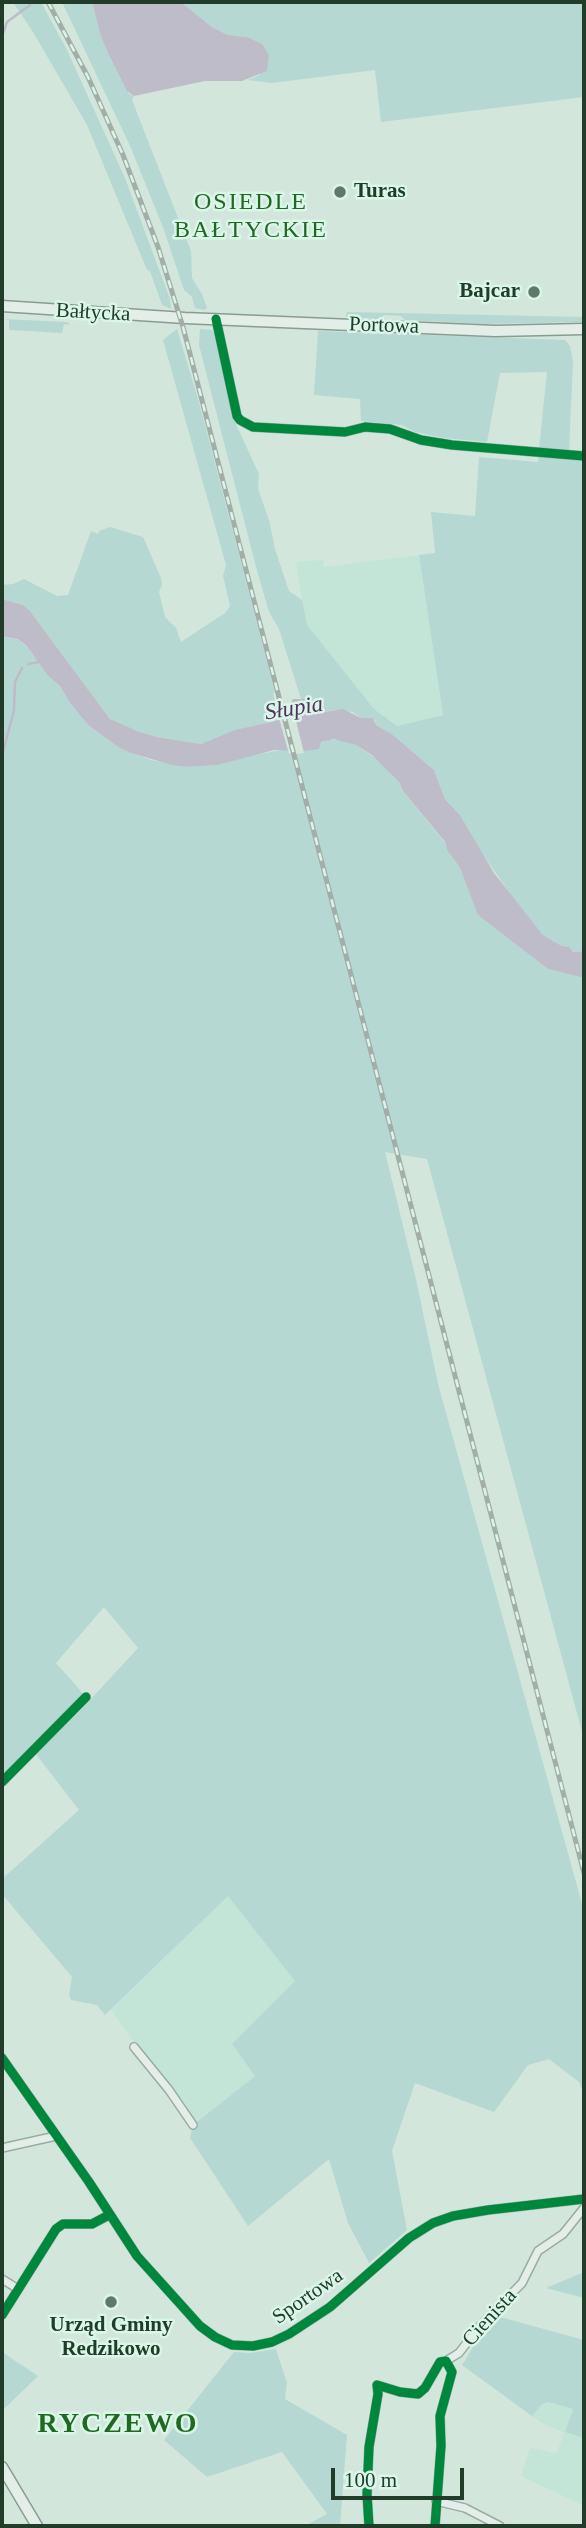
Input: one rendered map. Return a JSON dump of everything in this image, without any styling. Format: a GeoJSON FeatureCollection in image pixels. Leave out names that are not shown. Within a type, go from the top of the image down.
{"type":"FeatureCollection","features":[{"type":"Feature","properties":{"kind":"main road","name":"Bałtycka"},"geometry":{"type":"LineString","coordinates":[[2,306],[185,318]]}},
{"type":"Feature","properties":{"kind":"main road","name":"Portowa"},"geometry":{"type":"LineString","coordinates":[[185,318],[495,331],[584,329]]}},
{"type":"Feature","properties":{"kind":"main road"},"geometry":{"type":"LineString","coordinates":[[2,2467],[37,2526]]}},
{"type":"Feature","properties":{"kind":"street"},"geometry":{"type":"LineString","coordinates":[[216,319],[237,416],[253,427],[345,432],[365,426],[390,429],[421,440],[584,456]]}},
{"type":"Feature","properties":{"kind":"street"},"geometry":{"type":"LineString","coordinates":[[2,1782],[86,1697]]}},
{"type":"Feature","properties":{"kind":"street"},"geometry":{"type":"LineString","coordinates":[[134,2047],[193,2125]]}},
{"type":"Feature","properties":{"kind":"street","name":"Sportowa"},"geometry":{"type":"LineString","coordinates":[[2,2058],[136,2256],[200,2326],[223,2342],[253,2346],[272,2342],[306,2324],[354,2288],[409,2238],[433,2223],[453,2216],[488,2210],[584,2199]]}},
{"type":"Feature","properties":{"kind":"street"},"geometry":{"type":"LineString","coordinates":[[2,2148],[56,2136]]}},
{"type":"Feature","properties":{"kind":"street","name":"Cienista"},"geometry":{"type":"LineString","coordinates":[[369,2526],[369,2447],[378,2394],[377,2385],[418,2394],[425,2388],[440,2362],[459,2353],[522,2283],[538,2251],[563,2234],[584,2208]]}},
{"type":"Feature","properties":{"kind":"street"},"geometry":{"type":"LineString","coordinates":[[2,2315],[59,2226],[92,2224],[109,2215]]}},
{"type":"Feature","properties":{"kind":"street"},"geometry":{"type":"LineString","coordinates":[[2,2279],[18,2289]]}},
{"type":"Feature","properties":{"kind":"street","name":"Cienista"},"geometry":{"type":"LineString","coordinates":[[435,2526],[441,2446],[440,2416],[452,2372],[446,2361]]}},
{"type":"Feature","properties":{"kind":"street"},"geometry":{"type":"LineString","coordinates":[[436,2501],[465,2508],[500,2526]]}},
{"type":"Feature","properties":{"kind":"green space"},"geometry":{"type":"Polygon","coordinates":[[[419,555],[443,715],[397,726],[374,709],[306,625],[296,562],[323,560],[324,567],[419,555]]]}},
{"type":"Feature","properties":{"kind":"green space"},"geometry":{"type":"Polygon","coordinates":[[[228,1896],[296,1980],[232,2044],[255,2076],[193,2125],[111,2010],[228,1896]]]}},
{"type":"Feature","properties":{"kind":"green space"},"geometry":{"type":"Polygon","coordinates":[[[548,2402],[573,2409],[565,2431],[584,2438],[584,2506],[521,2476],[530,2448],[557,2453],[564,2432],[545,2425],[532,2416],[542,2404],[548,2402]]]}},
{"type":"Feature","properties":{"kind":"shaded area"},"geometry":{"type":"Polygon","coordinates":[[[13,2],[41,2],[67,50],[125,178],[170,299],[171,309],[162,305],[87,125],[13,2]]]}},
{"type":"Feature","properties":{"kind":"shaded area"},"geometry":{"type":"Polygon","coordinates":[[[62,2],[92,2],[100,34],[129,94],[134,96],[132,100],[191,251],[192,278],[202,294],[207,308],[204,310],[195,308],[192,297],[184,290],[164,230],[131,148],[62,2]]]}},
{"type":"Feature","properties":{"kind":"shaded area"},"geometry":{"type":"Polygon","coordinates":[[[181,2],[584,2],[584,97],[381,122],[375,70],[272,83],[248,80],[260,75],[247,37],[228,35],[212,27],[181,2]]]}},
{"type":"Feature","properties":{"kind":"shaded area"},"geometry":{"type":"Polygon","coordinates":[[[347,312],[584,317],[584,322],[485,324],[405,320],[401,316],[384,315],[379,319],[346,317],[347,312]]]}},
{"type":"Feature","properties":{"kind":"shaded area"},"geometry":{"type":"Polygon","coordinates":[[[2,319],[67,322],[70,325],[64,324],[62,333],[9,330],[9,320],[2,319]]]}},
{"type":"Feature","properties":{"kind":"shaded area"},"geometry":{"type":"Polygon","coordinates":[[[177,329],[199,402],[280,720],[234,730],[201,744],[157,737],[125,727],[110,719],[30,611],[23,605],[2,599],[2,585],[24,579],[57,596],[68,595],[91,531],[98,534],[110,527],[143,537],[161,578],[159,592],[165,617],[176,628],[181,642],[225,613],[230,606],[223,576],[226,565],[163,340],[177,329]]]}},
{"type":"Feature","properties":{"kind":"shaded area"},"geometry":{"type":"Polygon","coordinates":[[[200,329],[212,330],[215,334],[235,422],[259,474],[258,489],[289,591],[302,600],[307,625],[374,709],[397,726],[443,715],[419,555],[435,553],[431,512],[475,516],[479,457],[538,462],[539,454],[584,458],[584,951],[573,952],[543,935],[515,901],[460,815],[445,799],[434,770],[393,735],[376,725],[375,720],[361,718],[353,712],[313,712],[310,705],[301,699],[279,629],[269,612],[256,567],[199,345],[200,329]]]}},
{"type":"Feature","properties":{"kind":"shaded area"},"geometry":{"type":"Polygon","coordinates":[[[318,331],[565,340],[570,346],[573,362],[569,452],[539,449],[547,372],[500,373],[487,442],[444,438],[415,432],[402,425],[361,421],[360,399],[314,395],[318,331]]]}},
{"type":"Feature","properties":{"kind":"shaded area"},"geometry":{"type":"Polygon","coordinates":[[[2,636],[16,639],[26,645],[88,725],[118,747],[151,760],[189,767],[218,765],[326,740],[341,739],[356,745],[378,760],[399,782],[403,791],[445,843],[460,868],[479,915],[548,969],[584,978],[584,1739],[427,1159],[385,1152],[438,1384],[584,1911],[584,2095],[579,2082],[549,2059],[528,2065],[494,2112],[415,2083],[392,2151],[407,2230],[369,2263],[348,2223],[329,2159],[248,2226],[190,2138],[193,2125],[255,2076],[232,2044],[295,1981],[228,1896],[105,2015],[97,2005],[71,2000],[69,1995],[72,1977],[2,1894],[2,1879],[79,1810],[35,1753],[78,1713],[138,1648],[104,1607],[56,1663],[86,1697],[2,1779],[2,636]]]}},
{"type":"Feature","properties":{"kind":"shaded area"},"geometry":{"type":"Polygon","coordinates":[[[584,2272],[584,2298],[546,2288],[584,2272]]]}},
{"type":"Feature","properties":{"kind":"shaded area"},"geometry":{"type":"Polygon","coordinates":[[[493,2315],[584,2340],[584,2438],[565,2432],[573,2409],[548,2402],[542,2404],[532,2416],[462,2365],[493,2315]]]}},
{"type":"Feature","properties":{"kind":"shaded area"},"geometry":{"type":"Polygon","coordinates":[[[276,2349],[287,2383],[285,2399],[347,2435],[340,2526],[305,2526],[327,2514],[282,2452],[207,2477],[164,2440],[234,2352],[250,2353],[276,2349]]]}},
{"type":"Feature","properties":{"kind":"shaded area"},"geometry":{"type":"Polygon","coordinates":[[[2,2352],[38,2376],[5,2408],[2,2407],[2,2352]]]}},
{"type":"Feature","properties":{"kind":"water"},"geometry":{"type":"Polygon","coordinates":[[[92,2],[181,2],[212,27],[228,35],[247,37],[262,44],[269,55],[267,71],[242,81],[205,81],[134,96],[127,91],[109,55],[100,34],[92,2]]]}},
{"type":"Feature","properties":{"kind":"water","name":"Słupia"},"geometry":{"type":"Polygon","coordinates":[[[2,599],[23,605],[30,611],[110,719],[137,731],[201,744],[234,730],[280,720],[293,699],[304,699],[311,705],[313,712],[317,713],[343,709],[361,718],[373,718],[376,725],[393,735],[434,770],[445,799],[460,815],[494,873],[543,935],[569,947],[573,952],[584,951],[584,978],[548,969],[478,915],[460,868],[447,850],[445,842],[403,791],[399,782],[372,755],[356,745],[334,739],[321,742],[319,749],[274,750],[218,765],[189,767],[131,753],[88,725],[26,645],[17,639],[2,636],[2,599]]]}},
{"type":"Feature","properties":{"kind":"pier"},"geometry":{"type":"Polygon","coordinates":[[[290,697],[304,753],[289,754],[279,718],[290,697]]]}},
{"type":"Feature","properties":{"kind":"waterway"},"geometry":{"type":"LineString","coordinates":[[2,36],[7,22],[30,5]]}},
{"type":"Feature","properties":{"kind":"waterway"},"geometry":{"type":"LineString","coordinates":[[28,664],[39,662]]}},
{"type":"Feature","properties":{"kind":"waterway"},"geometry":{"type":"LineString","coordinates":[[2,756],[14,710],[15,682],[22,668]]}},
{"type":"Feature","properties":{"kind":"railway"},"geometry":{"type":"LineString","coordinates":[[48,2],[88,77],[123,155],[158,247],[183,327],[584,1873]]}},
{"type":"Feature","properties":{"kind":"cycle path"},"geometry":{"type":"LineString","coordinates":[[216,319],[237,416],[253,427],[345,432],[365,427],[390,429],[421,440],[452,445],[584,456]]}},
{"type":"Feature","properties":{"kind":"cycle path"},"geometry":{"type":"LineString","coordinates":[[2,1782],[86,1697]]}},
{"type":"Feature","properties":{"kind":"cycle path"},"geometry":{"type":"LineString","coordinates":[[2,2058],[137,2256],[200,2326],[232,2345],[253,2346],[272,2342],[289,2334],[330,2307],[409,2238],[433,2223],[453,2216],[488,2210],[584,2199]]}},
{"type":"Feature","properties":{"kind":"cycle path"},"geometry":{"type":"LineString","coordinates":[[2,2315],[56,2229],[63,2224],[92,2224],[109,2215]]}},
{"type":"Feature","properties":{"kind":"cycle path"},"geometry":{"type":"LineString","coordinates":[[369,2526],[369,2447],[378,2394],[377,2385],[418,2394],[425,2388],[440,2362],[446,2361],[452,2372],[440,2416],[441,2446],[435,2526]]}},
{"type":"Feature","properties":{"kind":"place","name":"Turas"},"geometry":{"type":"Point","coordinates":[340,192]}},
{"type":"Feature","properties":{"kind":"place","name":"Bajcar"},"geometry":{"type":"Point","coordinates":[534,292]}},
{"type":"Feature","properties":{"kind":"place","name":"Urząd Gminy Redzikowo"},"geometry":{"type":"Point","coordinates":[111,2302]}},
{"type":"Feature","properties":{"kind":"district","name":"OSIEDLE BAŁTYCKIE"},"geometry":{"type":"Point","coordinates":[251,217]}},
{"type":"Feature","properties":{"kind":"district","name":"RYCZEWO"},"geometry":{"type":"Point","coordinates":[118,2425]}}]}
